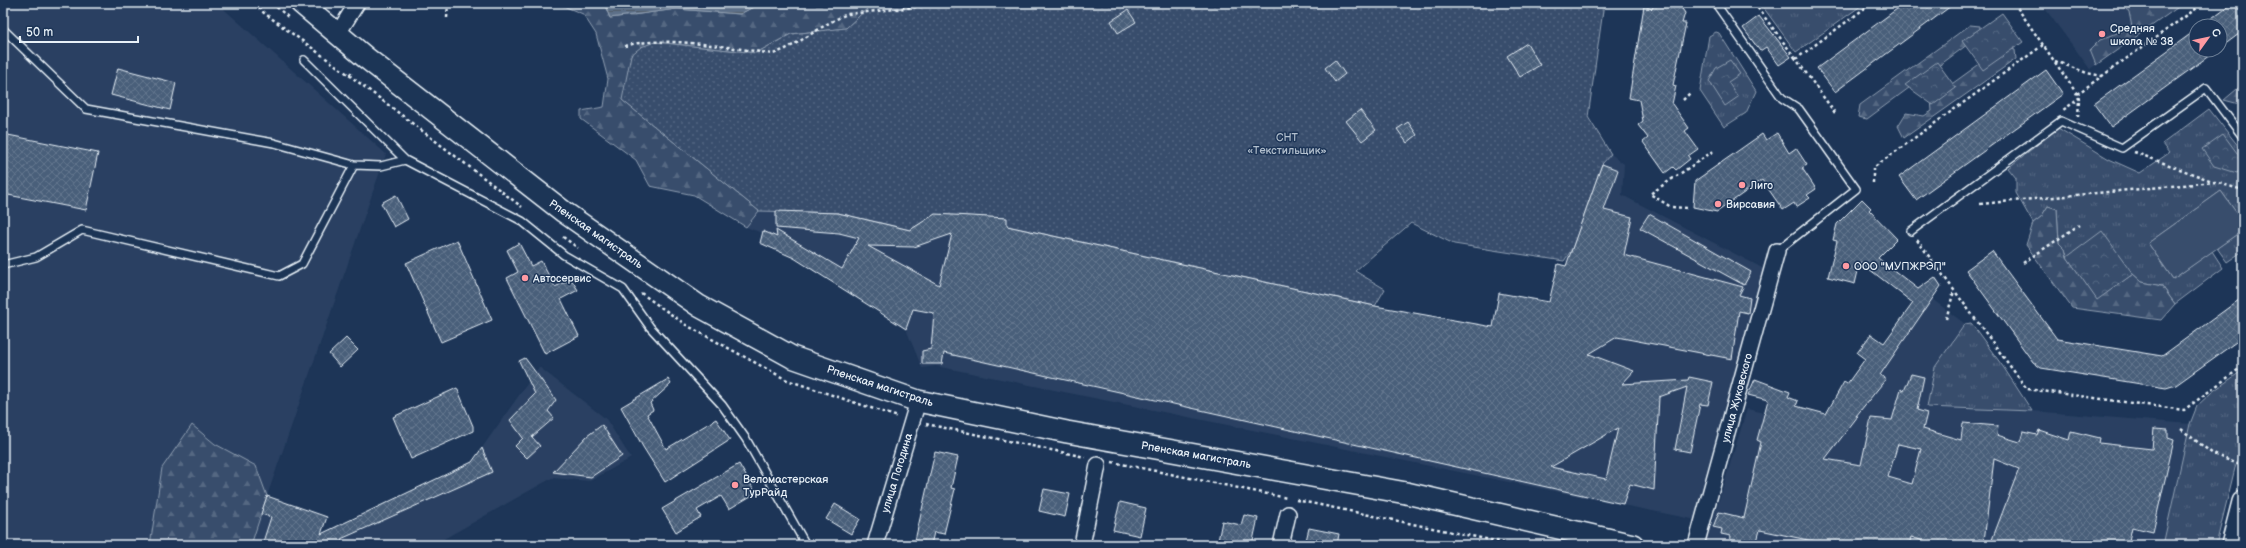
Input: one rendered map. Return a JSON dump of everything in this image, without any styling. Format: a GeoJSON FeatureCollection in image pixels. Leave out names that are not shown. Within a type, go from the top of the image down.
{"type":"FeatureCollection","features":[{"type":"Feature","properties":{"kind":"main road","name":"Рпенская магистраль"},"geometry":{"type":"LineString","coordinates":[[297,12],[337,35],[564,212],[699,306],[792,357],[918,401],[1067,432],[1406,493],[1633,545]]}},
{"type":"Feature","properties":{"kind":"main road"},"geometry":{"type":"LineString","coordinates":[[2232,545],[2243,502]]}},
{"type":"Feature","properties":{"kind":"street"},"geometry":{"type":"LineString","coordinates":[[337,35],[357,3]]}},
{"type":"Feature","properties":{"kind":"street","name":"улица Жуковского"},"geometry":{"type":"LineString","coordinates":[[1696,545],[1776,251]]}},
{"type":"Feature","properties":{"kind":"street","name":"улица Погодина"},"geometry":{"type":"LineString","coordinates":[[875,545],[918,401]]}},
{"type":"Feature","properties":{"kind":"street"},"geometry":{"type":"LineString","coordinates":[[1082,545],[1099,462]]}},
{"type":"Feature","properties":{"kind":"street"},"geometry":{"type":"LineString","coordinates":[[1281,545],[1288,514]]}},
{"type":"Feature","properties":{"kind":"lane"},"geometry":{"type":"LineString","coordinates":[[1716,4],[1782,98],[1799,109],[1856,189],[1776,251]]}},
{"type":"Feature","properties":{"kind":"lane"},"geometry":{"type":"LineString","coordinates":[[3,29],[86,109],[274,143],[354,165],[381,166],[405,160]]}},
{"type":"Feature","properties":{"kind":"lane"},"geometry":{"type":"LineString","coordinates":[[304,60],[405,160],[522,221],[564,255],[623,290],[650,326],[730,416],[746,439],[806,545]]}},
{"type":"Feature","properties":{"kind":"lane"},"geometry":{"type":"LineString","coordinates":[[1911,232],[2061,121],[2122,148],[2206,88],[2243,137]]}},
{"type":"Feature","properties":{"kind":"lane"},"geometry":{"type":"LineString","coordinates":[[3,265],[36,256],[82,230],[279,276],[302,264],[354,165]]}},
{"type":"Feature","properties":{"kind":"path"},"geometry":{"type":"LineString","coordinates":[[254,3],[264,13],[349,75],[355,69],[349,64]]}},
{"type":"Feature","properties":{"kind":"path"},"geometry":{"type":"LineString","coordinates":[[272,3],[297,12]]}},
{"type":"Feature","properties":{"kind":"path"},"geometry":{"type":"LineString","coordinates":[[447,18],[448,3]]}},
{"type":"Feature","properties":{"kind":"path"},"geometry":{"type":"LineString","coordinates":[[625,46],[637,42],[657,41],[773,54],[788,49],[831,20],[848,14],[953,3]]}},
{"type":"Feature","properties":{"kind":"path"},"geometry":{"type":"LineString","coordinates":[[1754,3],[1836,113]]}},
{"type":"Feature","properties":{"kind":"path"},"geometry":{"type":"LineString","coordinates":[[1796,59],[1872,3]]}},
{"type":"Feature","properties":{"kind":"path"},"geometry":{"type":"LineString","coordinates":[[2014,3],[2077,94],[2079,99],[2078,128]]}},
{"type":"Feature","properties":{"kind":"path"},"geometry":{"type":"LineString","coordinates":[[2077,94],[2204,3]]}},
{"type":"Feature","properties":{"kind":"path"},"geometry":{"type":"LineString","coordinates":[[1874,182],[1873,168],[2043,45]]}},
{"type":"Feature","properties":{"kind":"path"},"geometry":{"type":"LineString","coordinates":[[2054,61],[2087,73],[2102,76]]}},
{"type":"Feature","properties":{"kind":"path"},"geometry":{"type":"LineString","coordinates":[[1683,100],[1690,93]]}},
{"type":"Feature","properties":{"kind":"path"},"geometry":{"type":"LineString","coordinates":[[2061,121],[2059,113],[2079,99]]}},
{"type":"Feature","properties":{"kind":"path"},"geometry":{"type":"LineString","coordinates":[[2122,148],[2215,182],[2243,190]]}},
{"type":"Feature","properties":{"kind":"path"},"geometry":{"type":"LineString","coordinates":[[1687,208],[1671,207],[1650,194],[1715,150]]}},
{"type":"Feature","properties":{"kind":"path"},"geometry":{"type":"LineString","coordinates":[[1980,204],[2215,182]]}},
{"type":"Feature","properties":{"kind":"path"},"geometry":{"type":"LineString","coordinates":[[2023,263],[2079,225]]}},
{"type":"Feature","properties":{"kind":"path"},"geometry":{"type":"LineString","coordinates":[[1911,232],[2027,389],[2184,410],[2243,366]]}},
{"type":"Feature","properties":{"kind":"path"},"geometry":{"type":"LineString","coordinates":[[1946,319],[1954,290]]}},
{"type":"Feature","properties":{"kind":"path"},"geometry":{"type":"LineString","coordinates":[[912,421],[1099,462],[1515,545]]}},
{"type":"Feature","properties":{"kind":"path"},"geometry":{"type":"LineString","coordinates":[[2181,429],[2213,454],[2243,466]]}},
{"type":"Feature","properties":{"kind":"shaded area"},"geometry":{"type":"Polygon","coordinates":[[[3,3],[217,3],[386,154],[267,496],[327,517],[321,533],[472,462],[539,367],[606,419],[631,458],[590,481],[552,478],[433,545],[3,545],[3,3]]]}},
{"type":"Feature","properties":{"kind":"shaded area"},"geometry":{"type":"Polygon","coordinates":[[[604,3],[761,3],[740,14],[677,9],[610,18],[604,3]]]}},
{"type":"Feature","properties":{"kind":"shaded area","name":"Средняя школа № 38"},"geometry":{"type":"Polygon","coordinates":[[[2041,3],[2184,3],[2090,69],[2041,3]]]}},
{"type":"Feature","properties":{"kind":"shaded area"},"geometry":{"type":"Polygon","coordinates":[[[1611,154],[1624,164],[1622,195],[1768,271],[1697,520],[936,366],[922,368],[906,329],[912,311],[814,253],[746,227],[759,211],[1007,218],[1375,306],[1528,333],[1579,265],[1564,261],[1572,249],[1602,164],[1611,154]]]}},
{"type":"Feature","properties":{"kind":"shaded area"},"geometry":{"type":"Polygon","coordinates":[[[1932,299],[1965,324],[1935,367],[1928,407],[2032,411],[2190,424],[2163,545],[1735,545],[1707,539],[1747,409],[1823,426],[1880,375],[1932,299]]]}},
{"type":"Feature","properties":{"kind":"green space"},"geometry":{"type":"Polygon","coordinates":[[[556,3],[604,3],[610,18],[677,9],[740,14],[761,3],[918,3],[868,8],[846,28],[791,34],[756,53],[655,42],[622,100],[759,211],[746,227],[694,195],[650,186],[636,160],[581,119],[581,111],[604,107],[608,79],[596,34],[583,14],[556,3]]]}},
{"type":"Feature","properties":{"kind":"green space","name":"СНТ «Текстильщик»"},"geometry":{"type":"Polygon","coordinates":[[[918,3],[1604,3],[1588,117],[1611,154],[1602,164],[1572,249],[1564,261],[1454,244],[1411,223],[1355,271],[1385,289],[1375,306],[1007,226],[1006,218],[935,215],[910,230],[838,213],[759,211],[622,100],[631,55],[641,47],[655,42],[756,53],[791,34],[846,28],[868,8],[918,3]]]}},
{"type":"Feature","properties":{"kind":"green space"},"geometry":{"type":"Polygon","coordinates":[[[1760,3],[1865,3],[1796,52],[1760,3]]]}},
{"type":"Feature","properties":{"kind":"green space"},"geometry":{"type":"Polygon","coordinates":[[[2124,3],[2184,3],[2096,65],[2090,50],[2100,40],[2132,27],[2129,12],[2124,3]]]}},
{"type":"Feature","properties":{"kind":"green space"},"geometry":{"type":"Polygon","coordinates":[[[2002,13],[2023,42],[1983,70],[1962,41],[2002,13]]]}},
{"type":"Feature","properties":{"kind":"green space"},"geometry":{"type":"Polygon","coordinates":[[[1970,25],[1980,26],[1979,36],[1867,119],[1858,117],[1860,105],[1970,25]]]}},
{"type":"Feature","properties":{"kind":"green space"},"geometry":{"type":"Polygon","coordinates":[[[1716,32],[1719,33],[1756,91],[1746,113],[1724,127],[1700,91],[1709,36],[1716,32]]]}},
{"type":"Feature","properties":{"kind":"green space"},"geometry":{"type":"Polygon","coordinates":[[[2003,47],[2015,50],[2016,59],[1904,138],[1898,126],[1906,113],[1924,116],[1932,111],[1931,99],[2003,47]]]}},
{"type":"Feature","properties":{"kind":"green space"},"geometry":{"type":"Polygon","coordinates":[[[1730,60],[1740,74],[1728,82],[1738,97],[1725,106],[1709,81],[1716,68],[1730,60]]]}},
{"type":"Feature","properties":{"kind":"green space"},"geometry":{"type":"Polygon","coordinates":[[[1937,62],[1956,88],[1933,105],[1905,85],[1937,62]]]}},
{"type":"Feature","properties":{"kind":"green space"},"geometry":{"type":"Polygon","coordinates":[[[2243,84],[2243,105],[2224,100],[2243,84]]]}},
{"type":"Feature","properties":{"kind":"green space"},"geometry":{"type":"Polygon","coordinates":[[[2209,109],[2243,152],[2243,222],[2221,191],[2148,243],[2173,279],[2212,251],[2223,268],[2175,304],[2162,286],[2142,282],[2133,274],[2067,257],[2065,249],[2059,243],[2057,209],[2048,206],[2041,217],[2033,223],[2016,193],[2016,178],[2008,168],[2058,128],[2109,159],[2140,173],[2169,153],[2162,144],[2209,109]]]}},
{"type":"Feature","properties":{"kind":"green space"},"geometry":{"type":"Polygon","coordinates":[[[2223,134],[2243,161],[2243,167],[2237,173],[2214,166],[2202,149],[2223,134]]]}},
{"type":"Feature","properties":{"kind":"green space"},"geometry":{"type":"Polygon","coordinates":[[[2221,191],[2243,222],[2243,230],[2173,279],[2148,243],[2221,191]]]}},
{"type":"Feature","properties":{"kind":"green space"},"geometry":{"type":"Polygon","coordinates":[[[2048,206],[2057,209],[2059,243],[2065,249],[2067,257],[2097,299],[2133,274],[2142,282],[2162,286],[2175,304],[2161,320],[2072,308],[2026,245],[2033,223],[2041,217],[2048,206]]]}},
{"type":"Feature","properties":{"kind":"green space"},"geometry":{"type":"Polygon","coordinates":[[[2243,230],[2243,251],[2227,262],[2217,248],[2243,230]]]}},
{"type":"Feature","properties":{"kind":"green space"},"geometry":{"type":"Polygon","coordinates":[[[2102,231],[2133,274],[2097,300],[2067,257],[2102,231]]]}},
{"type":"Feature","properties":{"kind":"green space"},"geometry":{"type":"Polygon","coordinates":[[[1971,323],[2004,368],[2032,411],[1927,407],[1935,367],[1965,324],[1971,323]]]}},
{"type":"Feature","properties":{"kind":"green space"},"geometry":{"type":"Polygon","coordinates":[[[2243,370],[2243,449],[2235,468],[2216,545],[2163,545],[2190,424],[2197,406],[2212,392],[2243,370]]]}},
{"type":"Feature","properties":{"kind":"green space"},"geometry":{"type":"Polygon","coordinates":[[[192,425],[215,444],[256,466],[267,496],[251,545],[150,545],[162,468],[192,425]]]}},
{"type":"Feature","properties":{"kind":"building"},"geometry":{"type":"Polygon","coordinates":[[[1655,3],[1678,3],[1685,13],[1682,23],[1686,23],[1673,85],[1676,86],[1672,104],[1689,128],[1685,131],[1698,149],[1688,156],[1690,159],[1676,170],[1673,167],[1665,173],[1643,142],[1648,138],[1638,125],[1643,121],[1639,100],[1629,98],[1644,6],[1652,9],[1655,3]]]}},
{"type":"Feature","properties":{"kind":"building"},"geometry":{"type":"Polygon","coordinates":[[[1905,3],[1955,3],[1835,92],[1817,68],[1905,3]]]}},
{"type":"Feature","properties":{"kind":"building"},"geometry":{"type":"Polygon","coordinates":[[[2232,3],[2243,3],[2243,31],[2228,42],[2228,18],[2212,18],[2232,3]]]}},
{"type":"Feature","properties":{"kind":"building"},"geometry":{"type":"Polygon","coordinates":[[[1128,10],[1136,22],[1118,33],[1111,21],[1128,10]]]}},
{"type":"Feature","properties":{"kind":"building"},"geometry":{"type":"Polygon","coordinates":[[[1759,16],[1791,57],[1779,65],[1766,47],[1760,51],[1743,28],[1759,16]]]}},
{"type":"Feature","properties":{"kind":"building"},"geometry":{"type":"Polygon","coordinates":[[[2188,36],[2188,58],[2206,58],[2111,127],[2094,104],[2188,36]]]}},
{"type":"Feature","properties":{"kind":"building"},"geometry":{"type":"Polygon","coordinates":[[[1527,43],[1540,65],[1520,77],[1507,56],[1527,43]]]}},
{"type":"Feature","properties":{"kind":"building"},"geometry":{"type":"Polygon","coordinates":[[[1335,60],[1345,74],[1335,82],[1325,68],[1335,60]]]}},
{"type":"Feature","properties":{"kind":"building"},"geometry":{"type":"Polygon","coordinates":[[[118,68],[176,83],[170,110],[111,95],[118,68]]]}},
{"type":"Feature","properties":{"kind":"building"},"geometry":{"type":"Polygon","coordinates":[[[2046,70],[2063,94],[1916,200],[1899,177],[2046,70]]]}},
{"type":"Feature","properties":{"kind":"building"},"geometry":{"type":"Polygon","coordinates":[[[1360,110],[1376,130],[1362,141],[1346,121],[1360,110]]]}},
{"type":"Feature","properties":{"kind":"building"},"geometry":{"type":"Polygon","coordinates":[[[1408,122],[1417,135],[1407,143],[1397,129],[1408,122]]]}},
{"type":"Feature","properties":{"kind":"building"},"geometry":{"type":"Polygon","coordinates":[[[1777,133],[1789,153],[1796,148],[1807,165],[1802,168],[1816,189],[1807,195],[1810,198],[1796,207],[1794,203],[1783,210],[1762,180],[1717,212],[1693,207],[1695,181],[1762,134],[1766,140],[1777,133]]]}},
{"type":"Feature","properties":{"kind":"building"},"geometry":{"type":"Polygon","coordinates":[[[3,134],[98,153],[86,210],[3,194],[3,134]]]}},
{"type":"Feature","properties":{"kind":"building"},"geometry":{"type":"Polygon","coordinates":[[[1602,164],[1618,170],[1604,210],[1632,217],[1624,255],[1743,287],[1739,295],[1750,298],[1748,313],[1739,311],[1732,359],[1617,337],[1589,354],[1634,371],[1622,384],[1688,380],[1689,377],[1713,382],[1708,405],[1700,404],[1690,452],[1675,449],[1687,387],[1659,397],[1654,490],[1630,484],[1623,504],[944,353],[942,364],[922,364],[922,351],[931,349],[934,313],[913,309],[906,329],[794,258],[760,243],[763,231],[777,237],[776,230],[842,269],[859,238],[839,233],[776,228],[776,211],[838,213],[910,230],[935,214],[1007,218],[1007,226],[1375,306],[1493,327],[1499,293],[1549,302],[1558,264],[1566,266],[1602,164]],[[952,234],[914,247],[868,246],[939,285],[952,234]],[[1618,428],[1551,467],[1606,479],[1618,428]]]}},
{"type":"Feature","properties":{"kind":"building"},"geometry":{"type":"Polygon","coordinates":[[[396,195],[408,219],[394,227],[381,203],[396,195]]]}},
{"type":"Feature","properties":{"kind":"building"},"geometry":{"type":"Polygon","coordinates":[[[1862,199],[1871,208],[1869,210],[1897,239],[1878,258],[1918,289],[1935,277],[1941,286],[1880,375],[1886,379],[1856,416],[1858,416],[1825,459],[1861,465],[1871,418],[1892,420],[1901,389],[1904,391],[1911,374],[1924,377],[1917,410],[1927,413],[1923,429],[1961,440],[1963,423],[1998,426],[1997,435],[2020,442],[2023,432],[2037,435],[2039,430],[2069,440],[2071,431],[2100,438],[2099,443],[2152,449],[2154,429],[2168,430],[2168,438],[2174,440],[2153,532],[2132,527],[2128,545],[1990,545],[2019,469],[1994,459],[1984,541],[1979,539],[1977,545],[1936,545],[1911,537],[1909,545],[1832,545],[1760,530],[1756,545],[1730,545],[1731,536],[1721,534],[1722,529],[1713,527],[1719,512],[1744,518],[1761,442],[1757,440],[1768,400],[1748,395],[1755,379],[1790,392],[1788,397],[1798,401],[1796,406],[1826,414],[1844,382],[1847,384],[1865,359],[1857,353],[1871,334],[1884,343],[1913,303],[1860,262],[1855,284],[1828,277],[1837,241],[1833,240],[1837,224],[1862,199]],[[1898,444],[1888,477],[1912,484],[1921,449],[1898,444]]]}},
{"type":"Feature","properties":{"kind":"building"},"geometry":{"type":"Polygon","coordinates":[[[1649,214],[1751,272],[1744,285],[1640,228],[1649,214]]]}},
{"type":"Feature","properties":{"kind":"building"},"geometry":{"type":"Polygon","coordinates":[[[457,240],[492,320],[441,342],[406,263],[457,240]]]}},
{"type":"Feature","properties":{"kind":"building"},"geometry":{"type":"Polygon","coordinates":[[[519,243],[531,266],[541,261],[555,287],[571,279],[578,290],[561,299],[579,336],[545,354],[507,278],[518,272],[507,250],[519,243]]]}},
{"type":"Feature","properties":{"kind":"building"},"geometry":{"type":"Polygon","coordinates":[[[1992,251],[2057,339],[2162,356],[2243,297],[2243,337],[2176,385],[2166,388],[2041,368],[2033,362],[1966,270],[1992,251]]]}},
{"type":"Feature","properties":{"kind":"building"},"geometry":{"type":"Polygon","coordinates":[[[346,338],[358,350],[340,367],[329,354],[346,338]]]}},
{"type":"Feature","properties":{"kind":"building"},"geometry":{"type":"Polygon","coordinates":[[[525,358],[556,400],[548,411],[554,418],[532,437],[540,446],[527,458],[515,446],[523,438],[510,420],[535,394],[519,361],[525,358]]]}},
{"type":"Feature","properties":{"kind":"building"},"geometry":{"type":"Polygon","coordinates":[[[668,379],[671,384],[650,403],[653,410],[647,414],[666,449],[716,419],[730,440],[665,482],[643,447],[621,407],[668,379]]]}},
{"type":"Feature","properties":{"kind":"building"},"geometry":{"type":"Polygon","coordinates":[[[457,388],[473,426],[473,431],[411,459],[393,417],[457,388]]]}},
{"type":"Feature","properties":{"kind":"building"},"geometry":{"type":"Polygon","coordinates":[[[602,425],[622,456],[591,477],[553,472],[587,436],[602,425]]]}},
{"type":"Feature","properties":{"kind":"building"},"geometry":{"type":"Polygon","coordinates":[[[482,448],[492,472],[341,539],[343,545],[262,545],[271,517],[261,514],[267,496],[327,517],[321,534],[472,462],[482,448]]]}},
{"type":"Feature","properties":{"kind":"building"},"geometry":{"type":"Polygon","coordinates":[[[935,452],[958,457],[951,488],[955,489],[944,534],[934,532],[931,545],[914,545],[935,452]]]}},
{"type":"Feature","properties":{"kind":"building"},"geometry":{"type":"Polygon","coordinates":[[[739,464],[756,493],[729,509],[721,496],[697,510],[701,517],[676,532],[662,509],[739,464]]]}},
{"type":"Feature","properties":{"kind":"building"},"geometry":{"type":"Polygon","coordinates":[[[1044,489],[1070,494],[1065,517],[1039,511],[1044,489]]]}},
{"type":"Feature","properties":{"kind":"building"},"geometry":{"type":"Polygon","coordinates":[[[1120,502],[1146,508],[1140,536],[1113,530],[1120,502]]]}},
{"type":"Feature","properties":{"kind":"building"},"geometry":{"type":"Polygon","coordinates":[[[835,504],[860,519],[851,534],[826,519],[835,504]]]}},
{"type":"Feature","properties":{"kind":"building"},"geometry":{"type":"Polygon","coordinates":[[[1244,515],[1258,518],[1252,545],[1233,545],[1218,541],[1222,521],[1241,525],[1244,515]]]}},
{"type":"Feature","properties":{"kind":"building"},"geometry":{"type":"Polygon","coordinates":[[[1309,528],[1339,534],[1337,545],[1305,545],[1309,528]]]}},
{"type":"Feature","properties":{"kind":"place","name":"Средняя школа № 38"},"geometry":{"type":"Point","coordinates":[2102,34]}},
{"type":"Feature","properties":{"kind":"place","name":"Лиго"},"geometry":{"type":"Point","coordinates":[1742,185]}},
{"type":"Feature","properties":{"kind":"place","name":"Вирсавия"},"geometry":{"type":"Point","coordinates":[1718,204]}},
{"type":"Feature","properties":{"kind":"place","name":"ООО \"МУПЖРЭП\""},"geometry":{"type":"Point","coordinates":[1846,266]}},
{"type":"Feature","properties":{"kind":"place","name":"Автосервис"},"geometry":{"type":"Point","coordinates":[525,278]}},
{"type":"Feature","properties":{"kind":"place","name":"Веломастерская ТурРайд"},"geometry":{"type":"Point","coordinates":[735,485]}}]}
